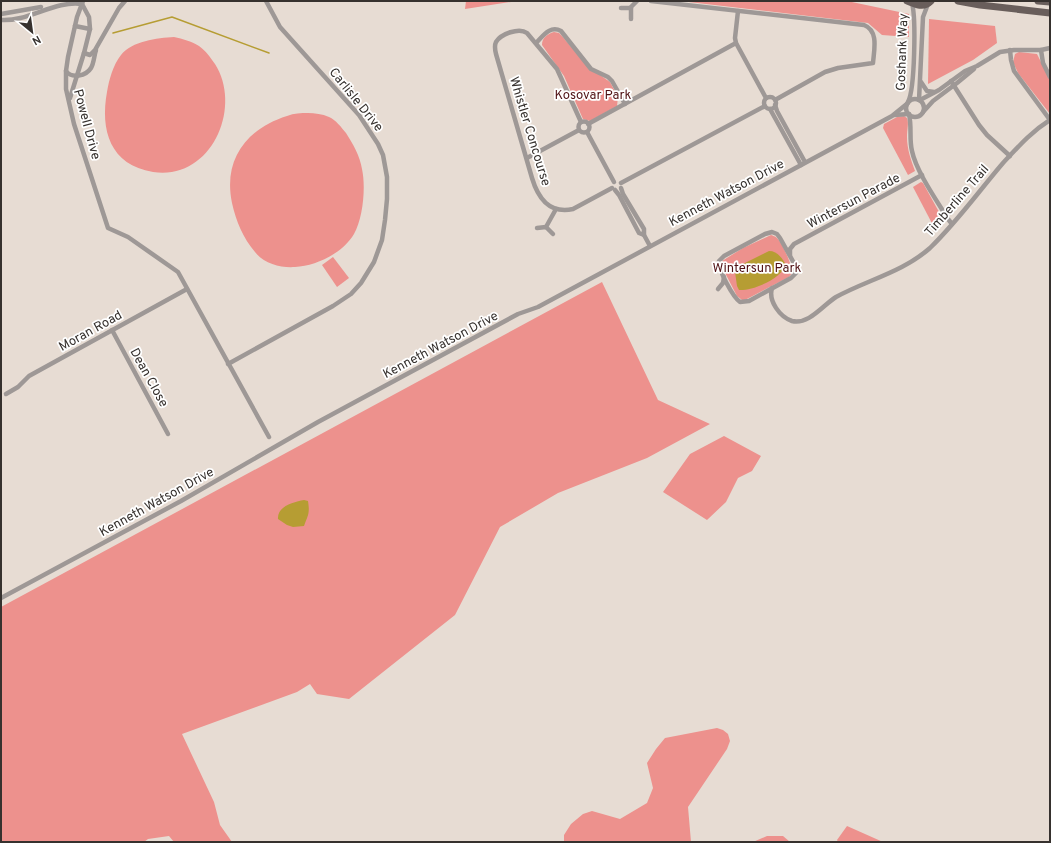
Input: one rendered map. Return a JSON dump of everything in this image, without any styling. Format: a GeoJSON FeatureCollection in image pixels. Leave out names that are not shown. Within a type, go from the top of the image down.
{"type":"FeatureCollection","features":[{"type":"Feature","properties":{"kind":"main road"},"geometry":{"type":"LineString","coordinates":[[910,2],[920,6],[939,1]]}},
{"type":"Feature","properties":{"kind":"main road"},"geometry":{"type":"LineString","coordinates":[[958,1],[980,5],[1050,12]]}},
{"type":"Feature","properties":{"kind":"main road"},"geometry":{"type":"LineString","coordinates":[[1038,1],[1050,2]]}},
{"type":"Feature","properties":{"kind":"street"},"geometry":{"type":"LineString","coordinates":[[84,53],[90,54],[97,46],[119,8],[125,1]]}},
{"type":"Feature","properties":{"kind":"street","name":"Carlisle Drive"},"geometry":{"type":"LineString","coordinates":[[228,364],[333,306],[351,294],[361,283],[374,262],[382,240],[387,199],[387,177],[383,156],[378,144],[359,115],[278,25],[266,1]]}},
{"type":"Feature","properties":{"kind":"street"},"geometry":{"type":"LineString","coordinates":[[631,19],[631,8],[637,1]]}},
{"type":"Feature","properties":{"kind":"street"},"geometry":{"type":"LineString","coordinates":[[651,1],[864,25],[870,28],[874,35],[873,63],[838,68],[825,72],[775,103],[774,108],[770,109]]}},
{"type":"Feature","properties":{"kind":"street"},"geometry":{"type":"LineString","coordinates":[[1,14],[71,2],[83,2],[90,29],[84,53],[70,94],[69,102]]}},
{"type":"Feature","properties":{"kind":"street","name":"Powell Drive"},"geometry":{"type":"LineString","coordinates":[[83,2],[75,26],[66,71],[66,89],[74,124],[108,228],[124,235],[172,267],[179,274],[187,289]]}},
{"type":"Feature","properties":{"kind":"street","name":"Goshank Way"},"geometry":{"type":"LineString","coordinates":[[908,103],[911,96],[913,75],[915,14],[910,2]]}},
{"type":"Feature","properties":{"kind":"street","name":"Goshank Way"},"geometry":{"type":"LineString","coordinates":[[919,100],[923,17],[929,3]]}},
{"type":"Feature","properties":{"kind":"street"},"geometry":{"type":"LineString","coordinates":[[1,20],[13,20],[54,5]]}},
{"type":"Feature","properties":{"kind":"street"},"geometry":{"type":"LineString","coordinates":[[621,8],[631,8]]}},
{"type":"Feature","properties":{"kind":"street"},"geometry":{"type":"LineString","coordinates":[[738,11],[736,43],[766,98],[764,101],[764,106]]}},
{"type":"Feature","properties":{"kind":"street"},"geometry":{"type":"LineString","coordinates":[[75,26],[90,29]]}},
{"type":"Feature","properties":{"kind":"street"},"geometry":{"type":"LineString","coordinates":[[579,130],[581,122],[560,73],[536,43],[550,30],[555,29],[560,31],[591,69],[608,77],[612,81],[625,104]]}},
{"type":"Feature","properties":{"kind":"street","name":"Whistler Concourse"},"geometry":{"type":"LineString","coordinates":[[536,43],[526,32],[519,30],[513,31],[499,39],[495,45],[495,50],[536,190],[549,206],[556,208]]}},
{"type":"Feature","properties":{"kind":"street"},"geometry":{"type":"LineString","coordinates":[[581,122],[586,122],[588,124],[736,43]]}},
{"type":"Feature","properties":{"kind":"street"},"geometry":{"type":"LineString","coordinates":[[66,71],[70,75],[76,76],[86,73],[90,69],[97,46]]}},
{"type":"Feature","properties":{"kind":"street"},"geometry":{"type":"LineString","coordinates":[[919,100],[937,91],[965,71],[977,66],[998,53],[1010,50],[1040,50],[1050,48]]}},
{"type":"Feature","properties":{"kind":"street"},"geometry":{"type":"LineString","coordinates":[[1010,50],[1014,70],[1050,120]]}},
{"type":"Feature","properties":{"kind":"street"},"geometry":{"type":"LineString","coordinates":[[1040,50],[1043,63],[1050,77]]}},
{"type":"Feature","properties":{"kind":"street"},"geometry":{"type":"LineString","coordinates":[[911,129],[933,101],[954,86],[977,66]]}},
{"type":"Feature","properties":{"kind":"street","name":"Goshank Way"},"geometry":{"type":"LineString","coordinates":[[921,80],[927,91],[937,91]]}},
{"type":"Feature","properties":{"kind":"street"},"geometry":{"type":"LineString","coordinates":[[951,81],[967,109],[986,135],[1010,156]]}},
{"type":"Feature","properties":{"kind":"street"},"geometry":{"type":"LineString","coordinates":[[766,98],[772,97],[776,110],[803,164]]}},
{"type":"Feature","properties":{"kind":"street"},"geometry":{"type":"LineString","coordinates":[[909,114],[917,117],[923,113],[924,105],[919,100],[913,99],[908,103],[906,109],[909,114],[912,152],[922,175],[948,220],[952,224]]}},
{"type":"Feature","properties":{"kind":"street","name":"Kenneth Watson Drive"},"geometry":{"type":"LineString","coordinates":[[1,598],[181,501],[325,418],[518,314],[538,307],[892,116],[908,103]]}},
{"type":"Feature","properties":{"kind":"street"},"geometry":{"type":"LineString","coordinates":[[764,106],[770,109],[803,164]]}},
{"type":"Feature","properties":{"kind":"street"},"geometry":{"type":"LineString","coordinates":[[546,227],[556,208],[563,210],[573,209],[613,189],[619,190],[621,186],[764,106]]}},
{"type":"Feature","properties":{"kind":"street","name":"Kenneth Watson Drive"},"geometry":{"type":"LineString","coordinates":[[892,116],[909,114]]}},
{"type":"Feature","properties":{"kind":"street","name":"Timberline Trail"},"geometry":{"type":"LineString","coordinates":[[772,299],[779,313],[786,318],[798,322],[806,319],[839,296],[905,265],[928,249],[952,224],[1031,133],[1050,120]]}},
{"type":"Feature","properties":{"kind":"street"},"geometry":{"type":"LineString","coordinates":[[587,132],[590,127],[588,124]]}},
{"type":"Feature","properties":{"kind":"street"},"geometry":{"type":"LineString","coordinates":[[527,158],[579,130],[587,132]]}},
{"type":"Feature","properties":{"kind":"street"},"geometry":{"type":"LineString","coordinates":[[587,132],[614,182],[612,184],[613,189],[619,195],[639,233],[644,235]]}},
{"type":"Feature","properties":{"kind":"street","name":"Wintersun Parade"},"geometry":{"type":"LineString","coordinates":[[794,244],[922,175]]}},
{"type":"Feature","properties":{"kind":"street"},"geometry":{"type":"LineString","coordinates":[[614,182],[618,181],[621,186],[623,194],[644,229],[644,235],[650,246]]}},
{"type":"Feature","properties":{"kind":"street"},"geometry":{"type":"LineString","coordinates":[[537,228],[546,227]]}},
{"type":"Feature","properties":{"kind":"street"},"geometry":{"type":"LineString","coordinates":[[546,227],[553,234]]}},
{"type":"Feature","properties":{"kind":"street"},"geometry":{"type":"LineString","coordinates":[[723,276],[737,299],[743,302],[749,301],[791,278],[795,274],[796,268],[790,255],[777,234],[769,233],[724,256],[720,260],[719,264],[724,282],[718,289],[725,288],[731,291]]}},
{"type":"Feature","properties":{"kind":"street"},"geometry":{"type":"LineString","coordinates":[[782,242],[788,245],[794,244]]}},
{"type":"Feature","properties":{"kind":"street"},"geometry":{"type":"LineString","coordinates":[[790,255],[790,249],[794,244]]}},
{"type":"Feature","properties":{"kind":"street"},"geometry":{"type":"LineString","coordinates":[[772,288],[770,294],[772,299]]}},
{"type":"Feature","properties":{"kind":"street"},"geometry":{"type":"LineString","coordinates":[[187,289],[269,437]]}},
{"type":"Feature","properties":{"kind":"street","name":"Moran Road"},"geometry":{"type":"LineString","coordinates":[[6,394],[18,387],[29,376],[187,289]]}},
{"type":"Feature","properties":{"kind":"street"},"geometry":{"type":"LineString","coordinates":[[761,294],[767,295],[772,299]]}},
{"type":"Feature","properties":{"kind":"street","name":"Dean Close"},"geometry":{"type":"LineString","coordinates":[[112,330],[168,434]]}},
{"type":"Feature","properties":{"kind":"green space"},"geometry":{"type":"Polygon","coordinates":[[[466,1],[517,1],[465,9],[466,1]]]}},
{"type":"Feature","properties":{"kind":"green space"},"geometry":{"type":"Polygon","coordinates":[[[680,1],[847,1],[909,14],[909,37],[882,35],[868,23],[680,1]]]}},
{"type":"Feature","properties":{"kind":"green space"},"geometry":{"type":"Polygon","coordinates":[[[929,19],[995,26],[997,43],[973,60],[928,84],[929,19]]]}},
{"type":"Feature","properties":{"kind":"green space","name":"Kosovar Park"},"geometry":{"type":"Polygon","coordinates":[[[554,32],[559,33],[562,36],[587,66],[610,82],[618,97],[617,106],[590,121],[583,119],[564,76],[542,45],[545,37],[554,32]]]}},
{"type":"Feature","properties":{"kind":"green space"},"geometry":{"type":"Polygon","coordinates":[[[174,37],[187,40],[199,46],[206,52],[215,64],[223,82],[225,101],[223,120],[216,138],[205,153],[191,165],[173,172],[153,172],[138,168],[127,162],[118,154],[111,144],[105,120],[107,92],[110,78],[118,59],[126,50],[145,41],[174,37]]]}},
{"type":"Feature","properties":{"kind":"green space"},"geometry":{"type":"Polygon","coordinates":[[[1019,52],[1037,54],[1050,80],[1050,114],[1018,73],[1013,62],[1015,54],[1019,52]]]}},
{"type":"Feature","properties":{"kind":"green space"},"geometry":{"type":"Polygon","coordinates":[[[308,113],[324,115],[334,120],[346,133],[354,146],[360,159],[364,184],[362,211],[354,234],[336,253],[312,264],[290,267],[279,266],[263,260],[251,247],[244,235],[238,223],[232,203],[230,187],[231,173],[241,148],[249,138],[260,129],[272,122],[290,115],[308,113]]]}},
{"type":"Feature","properties":{"kind":"green space"},"geometry":{"type":"Polygon","coordinates":[[[904,116],[908,120],[908,146],[915,171],[908,175],[883,128],[884,124],[897,117],[904,116]]]}},
{"type":"Feature","properties":{"kind":"green space"},"geometry":{"type":"Polygon","coordinates":[[[921,182],[923,183],[944,221],[936,231],[913,187],[921,182]]]}},
{"type":"Feature","properties":{"kind":"green space","name":"Wintersun Park"},"geometry":{"type":"Polygon","coordinates":[[[771,235],[775,236],[782,245],[789,260],[792,273],[789,277],[745,300],[742,300],[737,296],[722,267],[722,261],[743,248],[771,235]]]}},
{"type":"Feature","properties":{"kind":"green space"},"geometry":{"type":"Polygon","coordinates":[[[333,257],[349,278],[337,287],[322,265],[333,257]]]}},
{"type":"Feature","properties":{"kind":"green space"},"geometry":{"type":"Polygon","coordinates":[[[602,282],[658,400],[710,424],[647,458],[558,493],[500,527],[455,615],[349,699],[317,694],[310,684],[297,692],[182,734],[214,802],[220,825],[232,842],[174,842],[169,836],[148,839],[144,842],[1,842],[1,607],[602,282]]]}},
{"type":"Feature","properties":{"kind":"green space"},"geometry":{"type":"Polygon","coordinates":[[[724,436],[761,456],[752,471],[738,478],[726,502],[707,520],[663,492],[690,454],[724,436]]]}},
{"type":"Feature","properties":{"kind":"green space"},"geometry":{"type":"Polygon","coordinates":[[[717,728],[728,734],[730,741],[727,749],[688,807],[691,842],[564,842],[564,835],[571,824],[583,814],[592,811],[620,819],[647,803],[653,788],[647,763],[665,738],[717,728]]]}},
{"type":"Feature","properties":{"kind":"green space"},"geometry":{"type":"Polygon","coordinates":[[[847,826],[883,842],[838,842],[837,840],[847,826]]]}},
{"type":"Feature","properties":{"kind":"green space"},"geometry":{"type":"Polygon","coordinates":[[[767,836],[783,836],[790,842],[753,842],[767,836]]]}},
{"type":"Feature","properties":{"kind":"shaded area"},"geometry":{"type":"Polygon","coordinates":[[[769,251],[777,253],[785,263],[784,269],[780,274],[759,286],[739,290],[735,272],[736,269],[769,251]]]}},
{"type":"Feature","properties":{"kind":"shaded area"},"geometry":{"type":"Polygon","coordinates":[[[304,500],[308,501],[309,509],[304,526],[293,527],[278,519],[280,511],[287,505],[304,500]]]}},
{"type":"Feature","properties":{"kind":"waterway"},"geometry":{"type":"LineString","coordinates":[[113,33],[172,17],[269,53]]}}]}
